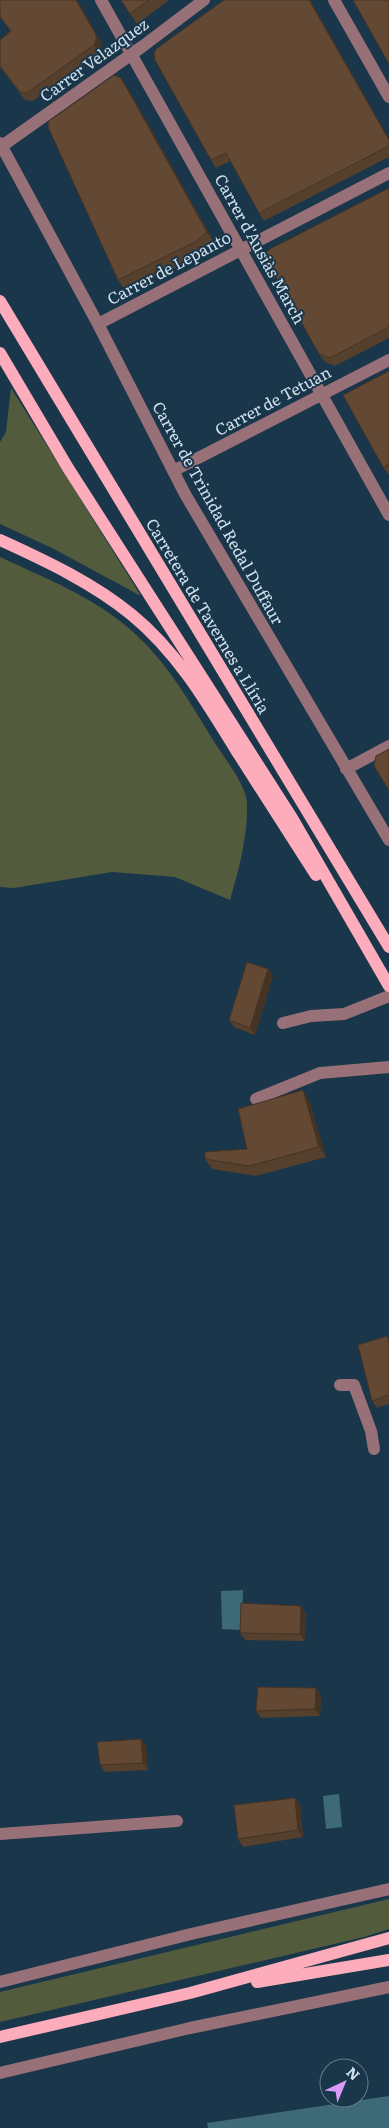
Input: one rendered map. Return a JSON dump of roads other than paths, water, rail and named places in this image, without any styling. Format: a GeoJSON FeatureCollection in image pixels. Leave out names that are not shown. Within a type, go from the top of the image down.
{"type":"FeatureCollection","features":[{"type":"Feature","properties":{"kind":"main road","name":"Carretera de Tavernes a Llíria"},"geometry":{"type":"LineString","coordinates":[[0,302],[389,947]]}},
{"type":"Feature","properties":{"kind":"main road"},"geometry":{"type":"LineString","coordinates":[[0,353],[88,501],[200,672],[292,818],[389,986]]}},
{"type":"Feature","properties":{"kind":"main road"},"geometry":{"type":"LineString","coordinates":[[0,540],[38,558],[114,601],[152,633],[171,653],[198,689],[338,909],[363,940]]}},
{"type":"Feature","properties":{"kind":"main road"},"geometry":{"type":"LineString","coordinates":[[0,2037],[190,1993],[389,1938]]}},
{"type":"Feature","properties":{"kind":"main road"},"geometry":{"type":"LineString","coordinates":[[190,1993],[389,1960]]}},
{"type":"Feature","properties":{"kind":"street","name":"Carrer d'Ausiàs March"},"geometry":{"type":"LineString","coordinates":[[101,0],[389,514]]}},
{"type":"Feature","properties":{"kind":"street","name":"Carrer Velazquez"},"geometry":{"type":"LineString","coordinates":[[1,144],[132,54],[204,0]]}},
{"type":"Feature","properties":{"kind":"street"},"geometry":{"type":"LineString","coordinates":[[334,0],[389,97]]}},
{"type":"Feature","properties":{"kind":"street","name":"Carrer de Trinidad Redal Duffaur"},"geometry":{"type":"LineString","coordinates":[[1,144],[98,324],[173,471],[389,840]]}},
{"type":"Feature","properties":{"kind":"street","name":"Carrer de Lepanto"},"geometry":{"type":"LineString","coordinates":[[98,324],[389,173]]}},
{"type":"Feature","properties":{"kind":"street","name":"Carrer de Tetuan"},"geometry":{"type":"LineString","coordinates":[[173,471],[389,360]]}},
{"type":"Feature","properties":{"kind":"street"},"geometry":{"type":"LineString","coordinates":[[346,769],[389,746]]}},
{"type":"Feature","properties":{"kind":"street"},"geometry":{"type":"LineString","coordinates":[[283,1023],[311,1016],[344,1014],[389,996]]}},
{"type":"Feature","properties":{"kind":"street"},"geometry":{"type":"LineString","coordinates":[[256,1099],[320,1073],[389,1067]]}},
{"type":"Feature","properties":{"kind":"street"},"geometry":{"type":"LineString","coordinates":[[340,1385],[354,1385],[371,1431],[374,1449]]}},
{"type":"Feature","properties":{"kind":"street"},"geometry":{"type":"LineString","coordinates":[[0,1834],[177,1821]]}},
{"type":"Feature","properties":{"kind":"street"},"geometry":{"type":"LineString","coordinates":[[0,1982],[192,1934],[389,1889]]}},
{"type":"Feature","properties":{"kind":"street"},"geometry":{"type":"LineString","coordinates":[[0,2073],[190,2028],[389,1987]]}},
{"type":"Feature","properties":{"kind":"water"},"geometry":{"type":"Polygon","coordinates":[[[243,1590],[242,1630],[222,1629],[221,1591],[243,1590]]]}},
{"type":"Feature","properties":{"kind":"water"},"geometry":{"type":"Polygon","coordinates":[[[339,1794],[342,1827],[326,1829],[323,1796],[339,1794]]]}},
{"type":"Feature","properties":{"kind":"water"},"geometry":{"type":"Polygon","coordinates":[[[389,2096],[389,2128],[208,2128],[207,2123],[319,2106],[319,2108],[369,2108],[369,2099],[389,2096]]]}}]}
